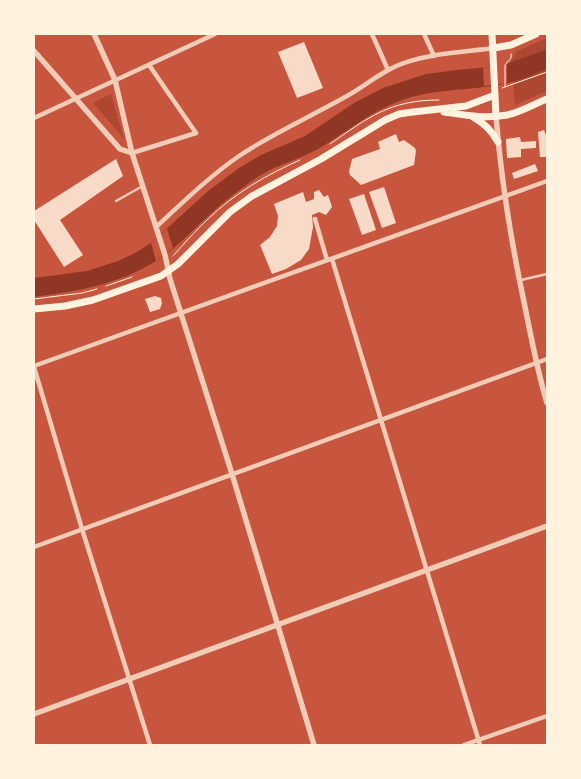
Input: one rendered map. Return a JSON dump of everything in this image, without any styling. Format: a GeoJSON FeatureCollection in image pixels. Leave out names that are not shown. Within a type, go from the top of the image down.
{"type":"FeatureCollection","features":[{"type":"Feature","properties":{"kind":"main road"},"geometry":{"type":"LineString","coordinates":[[492,34],[496,116]]}},
{"type":"Feature","properties":{"kind":"main road"},"geometry":{"type":"LineString","coordinates":[[494,48],[512,45],[536,34]]}},
{"type":"Feature","properties":{"kind":"main road"},"geometry":{"type":"LineString","coordinates":[[34,309],[65,306],[93,300],[158,277],[178,264],[230,212],[252,196],[322,159],[384,120],[405,113],[475,104],[495,95]]}},
{"type":"Feature","properties":{"kind":"main road"},"geometry":{"type":"LineString","coordinates":[[435,110],[473,117],[496,116],[513,113],[547,99]]}},
{"type":"Feature","properties":{"kind":"main road"},"geometry":{"type":"LineString","coordinates":[[473,117],[486,125],[498,142]]}},
{"type":"Feature","properties":{"kind":"street"},"geometry":{"type":"LineString","coordinates":[[94,34],[115,80],[132,153],[165,255],[168,271],[314,745]]}},
{"type":"Feature","properties":{"kind":"street"},"geometry":{"type":"LineString","coordinates":[[34,118],[215,34]]}},
{"type":"Feature","properties":{"kind":"street"},"geometry":{"type":"LineString","coordinates":[[372,34],[388,70]]}},
{"type":"Feature","properties":{"kind":"street"},"geometry":{"type":"LineString","coordinates":[[424,34],[434,56]]}},
{"type":"Feature","properties":{"kind":"street"},"geometry":{"type":"LineString","coordinates":[[156,227],[238,157],[283,129],[302,122],[351,94],[388,70],[403,63],[434,56],[494,48]]}},
{"type":"Feature","properties":{"kind":"street"},"geometry":{"type":"LineString","coordinates":[[34,51],[120,149],[132,153],[196,133],[148,65]]}},
{"type":"Feature","properties":{"kind":"street"},"geometry":{"type":"LineString","coordinates":[[496,116],[504,196],[536,363],[547,403]]}},
{"type":"Feature","properties":{"kind":"street"},"geometry":{"type":"LineString","coordinates":[[150,745],[82,529],[34,367],[547,181]]}},
{"type":"Feature","properties":{"kind":"street"},"geometry":{"type":"LineString","coordinates":[[315,219],[381,419],[479,743]]}},
{"type":"Feature","properties":{"kind":"street"},"geometry":{"type":"LineString","coordinates":[[34,546],[547,359]]}},
{"type":"Feature","properties":{"kind":"street"},"geometry":{"type":"LineString","coordinates":[[34,714],[547,526]]}},
{"type":"Feature","properties":{"kind":"street"},"geometry":{"type":"LineString","coordinates":[[464,745],[479,743],[547,716]]}},
{"type":"Feature","properties":{"kind":"lane"},"geometry":{"type":"LineString","coordinates":[[116,201],[142,186]]}},
{"type":"Feature","properties":{"kind":"lane"},"geometry":{"type":"LineString","coordinates":[[519,280],[547,274]]}},
{"type":"Feature","properties":{"kind":"path"},"geometry":{"type":"LineString","coordinates":[[505,65],[505,88],[547,72]]}},
{"type":"Feature","properties":{"kind":"path"},"geometry":{"type":"LineString","coordinates":[[34,299],[82,293],[134,277]]}},
{"type":"Feature","properties":{"kind":"shaded area"},"geometry":{"type":"Polygon","coordinates":[[[547,38],[547,49],[510,63],[517,51],[547,38]]]}},
{"type":"Feature","properties":{"kind":"shaded area"},"geometry":{"type":"Polygon","coordinates":[[[547,49],[547,69],[523,79],[493,86],[419,95],[404,99],[380,110],[316,150],[258,177],[224,202],[165,255],[135,273],[102,284],[34,297],[34,278],[87,271],[118,261],[135,253],[151,243],[207,192],[239,168],[261,155],[305,136],[354,103],[383,88],[426,74],[501,66],[547,49]]]}},
{"type":"Feature","properties":{"kind":"shaded area"},"geometry":{"type":"Polygon","coordinates":[[[547,69],[547,91],[515,105],[513,82],[547,69]]]}},
{"type":"Feature","properties":{"kind":"shaded area"},"geometry":{"type":"Polygon","coordinates":[[[111,94],[124,139],[93,103],[111,94]]]}},
{"type":"Feature","properties":{"kind":"pier"},"geometry":{"type":"Polygon","coordinates":[[[507,64],[507,83],[484,86],[483,68],[507,64]]]}},
{"type":"Feature","properties":{"kind":"pier"},"geometry":{"type":"Polygon","coordinates":[[[167,229],[173,248],[156,261],[151,243],[167,229]]]}},
{"type":"Feature","properties":{"kind":"building"},"geometry":{"type":"Polygon","coordinates":[[[304,42],[323,88],[297,98],[278,52],[304,42]]]}},
{"type":"Feature","properties":{"kind":"building"},"geometry":{"type":"Polygon","coordinates":[[[544,130],[547,138],[547,157],[540,157],[538,132],[544,130]]]}},
{"type":"Feature","properties":{"kind":"building"},"geometry":{"type":"Polygon","coordinates":[[[396,134],[399,142],[404,140],[415,148],[414,165],[361,185],[350,175],[352,159],[380,149],[378,142],[396,134]]]}},
{"type":"Feature","properties":{"kind":"building"},"geometry":{"type":"Polygon","coordinates":[[[520,137],[521,142],[536,141],[536,148],[521,149],[521,157],[507,158],[506,139],[520,137]]]}},
{"type":"Feature","properties":{"kind":"building"},"geometry":{"type":"Polygon","coordinates":[[[116,159],[123,176],[60,220],[83,255],[64,267],[34,220],[34,211],[116,159]]]}},
{"type":"Feature","properties":{"kind":"building"},"geometry":{"type":"Polygon","coordinates":[[[535,164],[538,171],[514,179],[512,173],[535,164]]]}},
{"type":"Feature","properties":{"kind":"building"},"geometry":{"type":"Polygon","coordinates":[[[384,187],[396,223],[382,228],[369,192],[384,187]]]}},
{"type":"Feature","properties":{"kind":"building"},"geometry":{"type":"Polygon","coordinates":[[[319,190],[324,197],[328,195],[332,207],[326,215],[319,212],[312,215],[313,227],[309,249],[301,260],[286,269],[272,274],[260,245],[270,237],[277,226],[278,216],[274,204],[303,192],[306,202],[314,199],[314,192],[319,190]]]}},
{"type":"Feature","properties":{"kind":"building"},"geometry":{"type":"Polygon","coordinates":[[[364,194],[376,230],[362,235],[349,199],[364,194]]]}},
{"type":"Feature","properties":{"kind":"building"},"geometry":{"type":"Polygon","coordinates":[[[155,296],[161,298],[162,303],[160,309],[150,312],[145,299],[155,296]]]}}]}
